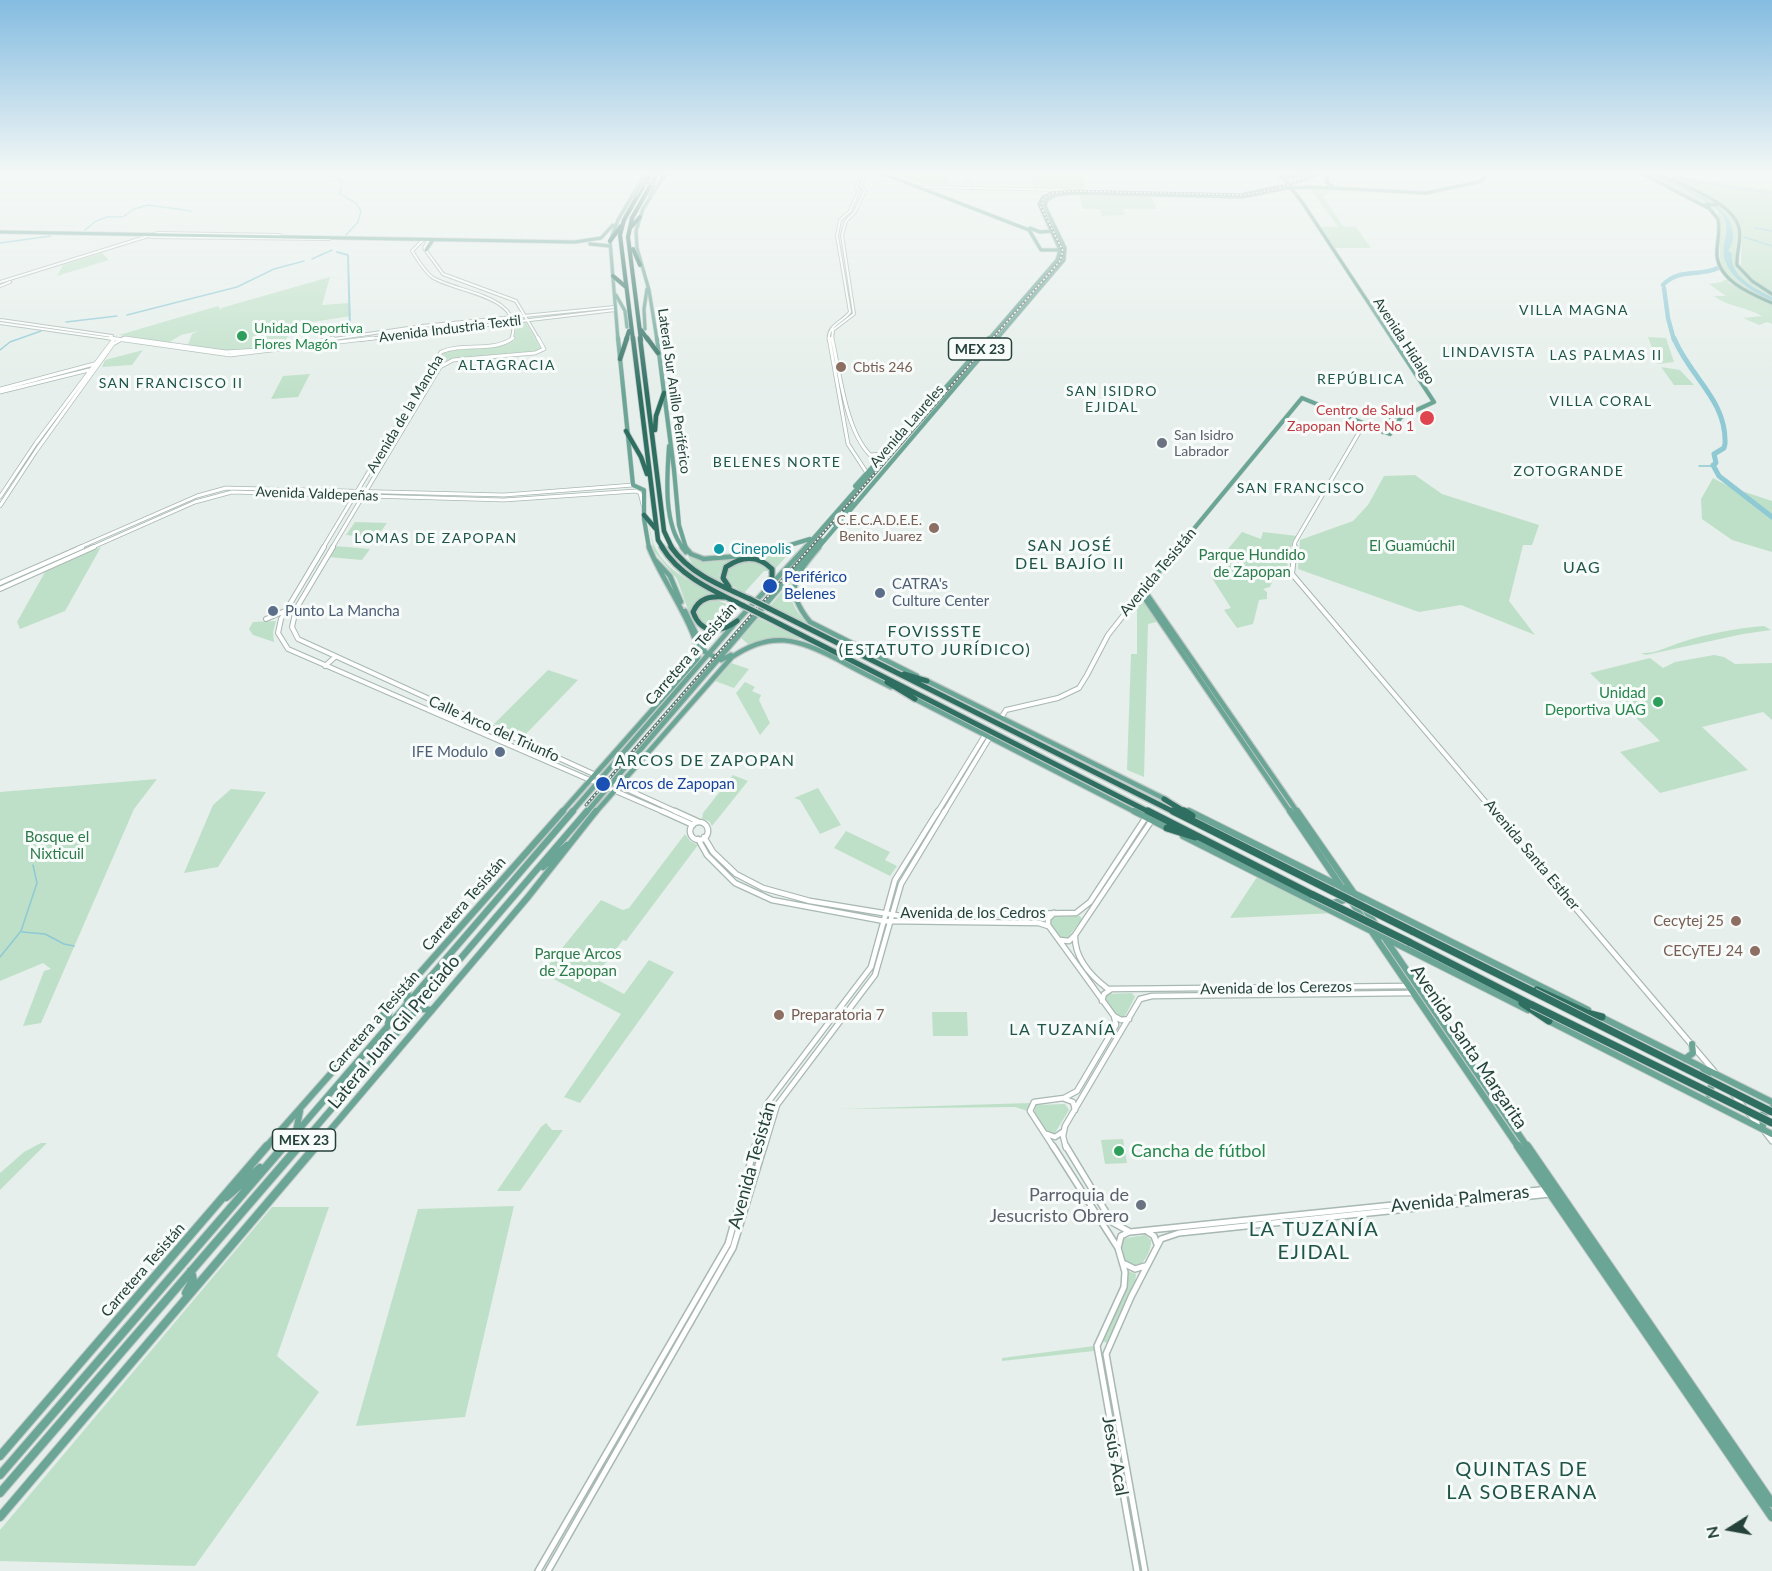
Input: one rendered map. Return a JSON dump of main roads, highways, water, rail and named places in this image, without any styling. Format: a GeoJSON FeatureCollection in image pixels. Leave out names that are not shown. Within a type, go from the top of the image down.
{"type":"FeatureCollection","features":[{"type":"Feature","properties":{"kind":"highway"},"geometry":{"type":"LineString","coordinates":[[621,247],[628,327],[656,529],[658,540],[670,562],[690,577],[850,660],[1472,975],[1772,1123]]}},
{"type":"Feature","properties":{"kind":"highway"},"geometry":{"type":"LineString","coordinates":[[629,247],[664,531],[670,549],[686,565],[734,592],[886,669],[1223,836],[1337,888],[1491,970],[1587,1013],[1602,1017]]}},
{"type":"Feature","properties":{"kind":"highway"},"geometry":{"type":"LineString","coordinates":[[630,247],[640,265]]}},
{"type":"Feature","properties":{"kind":"highway"},"geometry":{"type":"LineString","coordinates":[[613,276],[626,286]]}},
{"type":"Feature","properties":{"kind":"highway"},"geometry":{"type":"LineString","coordinates":[[620,359],[628,327]]}},
{"type":"Feature","properties":{"kind":"highway"},"geometry":{"type":"LineString","coordinates":[[639,328],[658,353]]}},
{"type":"Feature","properties":{"kind":"highway"},"geometry":{"type":"LineString","coordinates":[[657,473],[655,424],[664,393]]}},
{"type":"Feature","properties":{"kind":"highway"},"geometry":{"type":"LineString","coordinates":[[626,431],[643,461],[651,488]]}},
{"type":"Feature","properties":{"kind":"highway"},"geometry":{"type":"LineString","coordinates":[[644,515],[656,529]]}},
{"type":"Feature","properties":{"kind":"highway"},"geometry":{"type":"LineString","coordinates":[[734,592],[723,578],[723,573],[731,563],[744,559],[756,559],[768,564],[773,573],[768,586]]}},
{"type":"Feature","properties":{"kind":"highway"},"geometry":{"type":"LineString","coordinates":[[727,597],[702,600],[694,608],[695,618],[703,629],[713,632],[726,629],[737,621]]}},
{"type":"Feature","properties":{"kind":"highway"},"geometry":{"type":"LineString","coordinates":[[850,660],[915,699]]}},
{"type":"Feature","properties":{"kind":"highway"},"geometry":{"type":"LineString","coordinates":[[886,669],[927,681]]}},
{"type":"Feature","properties":{"kind":"highway"},"geometry":{"type":"LineString","coordinates":[[1164,799],[1223,836]]}},
{"type":"Feature","properties":{"kind":"highway"},"geometry":{"type":"LineString","coordinates":[[1167,828],[1224,848]]}},
{"type":"Feature","properties":{"kind":"highway"},"geometry":{"type":"LineString","coordinates":[[1472,975],[1549,1021]]}},
{"type":"Feature","properties":{"kind":"highway"},"geometry":{"type":"LineString","coordinates":[[1502,975],[1771,1108]]}},
{"type":"Feature","properties":{"kind":"main road"},"geometry":{"type":"LineString","coordinates":[[610,247],[626,431],[633,484],[643,489],[643,505]]}},
{"type":"Feature","properties":{"kind":"main road","name":"Lateral Sur Anillo Periférico"},"geometry":{"type":"LineString","coordinates":[[638,247],[640,265],[647,284],[664,393],[677,488],[678,524],[686,549],[694,556],[704,559]]}},
{"type":"Feature","properties":{"kind":"main road"},"geometry":{"type":"LineString","coordinates":[[1039,247],[1040,250],[1062,250]]}},
{"type":"Feature","properties":{"kind":"main road","name":"Avenida Hidalgo"},"geometry":{"type":"LineString","coordinates":[[1329,247],[1434,402],[1401,417],[1390,434]]}},
{"type":"Feature","properties":{"kind":"main road"},"geometry":{"type":"LineString","coordinates":[[1718,247],[1717,258],[1720,267],[1737,284],[1772,303]]}},
{"type":"Feature","properties":{"kind":"main road"},"geometry":{"type":"LineString","coordinates":[[1738,247],[1737,265],[1752,281],[1772,294]]}},
{"type":"Feature","properties":{"kind":"main road","name":"Avenida Laureles"},"geometry":{"type":"LineString","coordinates":[[768,586],[876,468],[930,417],[1062,264],[1062,250]]}},
{"type":"Feature","properties":{"kind":"main road","name":"Avenida Laureles"},"geometry":{"type":"LineString","coordinates":[[767,607],[876,468],[923,421],[1062,261],[1062,250]]}},
{"type":"Feature","properties":{"kind":"main road","name":"Avenida Laureles"},"geometry":{"type":"LineString","coordinates":[[883,462],[884,454],[1062,250]]}},
{"type":"Feature","properties":{"kind":"main road","name":"Avenida Laureles"},"geometry":{"type":"LineString","coordinates":[[784,583],[799,571],[883,462],[1057,260],[1062,250]]}},
{"type":"Feature","properties":{"kind":"main road"},"geometry":{"type":"LineString","coordinates":[[645,329],[644,309],[647,284]]}},
{"type":"Feature","properties":{"kind":"main road"},"geometry":{"type":"LineString","coordinates":[[614,291],[625,311],[628,327]]}},
{"type":"Feature","properties":{"kind":"main road","name":"Avenida Hidalgo"},"geometry":{"type":"LineString","coordinates":[[1383,432],[1392,418],[1429,402],[1426,391]]}},
{"type":"Feature","properties":{"kind":"main road"},"geometry":{"type":"LineString","coordinates":[[1302,398],[1390,434]]}},
{"type":"Feature","properties":{"kind":"main road","name":"Avenida Tesistán"},"geometry":{"type":"LineString","coordinates":[[1142,592],[1302,398]]}},
{"type":"Feature","properties":{"kind":"main road"},"geometry":{"type":"LineString","coordinates":[[923,421],[930,417]]}},
{"type":"Feature","properties":{"kind":"main road"},"geometry":{"type":"LineString","coordinates":[[670,441],[669,498],[675,538],[685,552],[704,559],[717,559],[787,547],[810,539]]}},
{"type":"Feature","properties":{"kind":"main road","name":"Avenida Laureles"},"geometry":{"type":"LineString","coordinates":[[803,549],[867,473],[876,468]]}},
{"type":"Feature","properties":{"kind":"main road","name":"Carretera Tesistán"},"geometry":{"type":"LineString","coordinates":[[0,1456],[389,1009],[531,848],[597,778],[697,660],[699,650],[678,603],[652,556],[647,541],[643,505]]}},
{"type":"Feature","properties":{"kind":"main road"},"geometry":{"type":"LineString","coordinates":[[787,547],[803,549],[809,554]]}},
{"type":"Feature","properties":{"kind":"main road"},"geometry":{"type":"LineString","coordinates":[[652,556],[670,576],[700,642],[709,655],[723,659],[744,649]]}},
{"type":"Feature","properties":{"kind":"main road"},"geometry":{"type":"LineString","coordinates":[[799,571],[793,588],[798,605],[804,616],[816,627],[1164,799],[1337,888],[1341,894],[1335,903]]}},
{"type":"Feature","properties":{"kind":"main road","name":"Carretera a Tesistán"},"geometry":{"type":"LineString","coordinates":[[0,1475],[408,1004],[567,818],[597,778],[657,714],[768,586]]}},
{"type":"Feature","properties":{"kind":"main road","name":"Avenida Santa Margarita"},"geometry":{"type":"LineString","coordinates":[[1142,592],[1348,883],[1350,894],[1371,931],[1408,986],[1772,1503]]}},
{"type":"Feature","properties":{"kind":"main road","name":"Avenida Santa Margarita"},"geometry":{"type":"LineString","coordinates":[[1142,592],[1337,888],[1350,894],[1423,993],[1772,1517]]}},
{"type":"Feature","properties":{"kind":"main road","name":"Carretera a Tesistán"},"geometry":{"type":"LineString","coordinates":[[0,1493],[531,876],[614,786],[654,734],[718,659],[767,607]]}},
{"type":"Feature","properties":{"kind":"main road"},"geometry":{"type":"LineString","coordinates":[[776,640],[808,645],[1763,1130],[1772,1132]]}},
{"type":"Feature","properties":{"kind":"main road","name":"Lateral Juan Gil Preciado"},"geometry":{"type":"LineString","coordinates":[[0,1517],[556,863],[614,786],[643,760],[732,657],[762,642],[776,640]]}},
{"type":"Feature","properties":{"kind":"main road"},"geometry":{"type":"LineString","coordinates":[[704,660],[712,666],[712,676],[708,684]]}},
{"type":"Feature","properties":{"kind":"main road"},"geometry":{"type":"LineString","coordinates":[[678,690],[682,677]]}},
{"type":"Feature","properties":{"kind":"main road"},"geometry":{"type":"LineString","coordinates":[[634,732],[657,714]]}},
{"type":"Feature","properties":{"kind":"main road"},"geometry":{"type":"LineString","coordinates":[[632,769],[654,734]]}},
{"type":"Feature","properties":{"kind":"main road"},"geometry":{"type":"LineString","coordinates":[[531,848],[567,818]]}},
{"type":"Feature","properties":{"kind":"main road"},"geometry":{"type":"LineString","coordinates":[[531,876],[566,846],[584,825]]}},
{"type":"Feature","properties":{"kind":"main road"},"geometry":{"type":"LineString","coordinates":[[1316,903],[1335,903],[1344,900],[1350,894],[1716,1074],[1771,1108]]}},
{"type":"Feature","properties":{"kind":"main road"},"geometry":{"type":"LineString","coordinates":[[1380,944],[1383,936],[1394,925],[1411,922]]}},
{"type":"Feature","properties":{"kind":"main road"},"geometry":{"type":"LineString","coordinates":[[1394,925],[1392,931],[1412,951]]}},
{"type":"Feature","properties":{"kind":"main road"},"geometry":{"type":"LineString","coordinates":[[1398,957],[1403,951],[1412,951]]}},
{"type":"Feature","properties":{"kind":"main road"},"geometry":{"type":"LineString","coordinates":[[408,988],[406,999],[408,1004],[416,1011],[432,1010]]}},
{"type":"Feature","properties":{"kind":"main road"},"geometry":{"type":"LineString","coordinates":[[388,1026],[389,1009]]}},
{"type":"Feature","properties":{"kind":"main road"},"geometry":{"type":"LineString","coordinates":[[1685,1059],[1693,1053],[1692,1044]]}},
{"type":"Feature","properties":{"kind":"main road"},"geometry":{"type":"LineString","coordinates":[[1700,1066],[1712,1083],[1709,1095]]}},
{"type":"Feature","properties":{"kind":"main road"},"geometry":{"type":"LineString","coordinates":[[1695,1094],[1709,1095],[1717,1088],[1716,1074]]}},
{"type":"Feature","properties":{"kind":"main road"},"geometry":{"type":"LineString","coordinates":[[1763,1130],[1762,1115],[1771,1108]]}},
{"type":"Feature","properties":{"kind":"main road"},"geometry":{"type":"LineString","coordinates":[[1771,1108],[1766,1114],[1772,1132]]}},
{"type":"Feature","properties":{"kind":"main road"},"geometry":{"type":"LineString","coordinates":[[296,1132],[301,1109]]}},
{"type":"Feature","properties":{"kind":"main road"},"geometry":{"type":"LineString","coordinates":[[222,1200],[273,1158]]}},
{"type":"Feature","properties":{"kind":"main road"},"geometry":{"type":"LineString","coordinates":[[116,1380],[124,1367],[191,1288],[193,1280],[191,1271]]}},
{"type":"Feature","properties":{"kind":"water"},"geometry":{"type":"Polygon","coordinates":[[[1724,247],[1730,247],[1728,250],[1732,254],[1732,262],[1739,275],[1744,281],[1772,297],[1772,301],[1736,278],[1725,261],[1724,247]]]}},
{"type":"Feature","properties":{"kind":"waterway"},"geometry":{"type":"LineString","coordinates":[[312,259],[332,250]]}},
{"type":"Feature","properties":{"kind":"waterway"},"geometry":{"type":"LineString","coordinates":[[337,252],[348,255],[350,330]]}},
{"type":"Feature","properties":{"kind":"waterway"},"geometry":{"type":"LineString","coordinates":[[127,315],[237,287],[274,269],[304,261]]}},
{"type":"Feature","properties":{"kind":"waterway"},"geometry":{"type":"LineString","coordinates":[[1663,285],[1675,276],[1718,268]]}},
{"type":"Feature","properties":{"kind":"waterway"},"geometry":{"type":"LineString","coordinates":[[1664,288],[1674,340]]}},
{"type":"Feature","properties":{"kind":"waterway"},"geometry":{"type":"LineString","coordinates":[[66,322],[117,316]]}},
{"type":"Feature","properties":{"kind":"waterway"},"geometry":{"type":"LineString","coordinates":[[0,350],[10,342],[41,331]]}},
{"type":"Feature","properties":{"kind":"waterway"},"geometry":{"type":"LineString","coordinates":[[1674,338],[1720,414],[1725,444],[1724,448],[1714,454],[1716,463],[1713,465],[1719,476],[1772,517]]}},
{"type":"Feature","properties":{"kind":"waterway"},"geometry":{"type":"LineString","coordinates":[[1699,466],[1713,466]]}},
{"type":"Feature","properties":{"kind":"waterway"},"geometry":{"type":"LineString","coordinates":[[0,957],[21,931],[37,883],[33,865]]}},
{"type":"Feature","properties":{"kind":"waterway"},"geometry":{"type":"LineString","coordinates":[[22,932],[45,934],[64,944],[74,946]]}},
{"type":"Feature","properties":{"kind":"railway"},"geometry":{"type":"LineString","coordinates":[[586,805],[1060,261],[1063,251],[1061,247]]}},
{"type":"Feature","properties":{"kind":"place","name":"Unidad Deportiva Flores Magón"},"geometry":{"type":"Point","coordinates":[242,336]}},
{"type":"Feature","properties":{"kind":"place","name":"Cbtis 246"},"geometry":{"type":"Point","coordinates":[841,367]}},
{"type":"Feature","properties":{"kind":"place","name":"Centro de Salud Zapopan Norte No 1"},"geometry":{"type":"Point","coordinates":[1427,418]}},
{"type":"Feature","properties":{"kind":"place","name":"San Isidro Labrador"},"geometry":{"type":"Point","coordinates":[1162,443]}},
{"type":"Feature","properties":{"kind":"place","name":"C.E.C.A.D.E.E. Benito Juarez"},"geometry":{"type":"Point","coordinates":[934,528]}},
{"type":"Feature","properties":{"kind":"place","name":"Cinepolis"},"geometry":{"type":"Point","coordinates":[719,549]}},
{"type":"Feature","properties":{"kind":"place","name":"Periférico Belenes"},"geometry":{"type":"Point","coordinates":[770,586]}},
{"type":"Feature","properties":{"kind":"place","name":"CATRA's Culture Center"},"geometry":{"type":"Point","coordinates":[880,593]}},
{"type":"Feature","properties":{"kind":"place","name":"Punto La Mancha"},"geometry":{"type":"Point","coordinates":[273,611]}},
{"type":"Feature","properties":{"kind":"place","name":"Unidad Deportiva UAG"},"geometry":{"type":"Point","coordinates":[1658,702]}},
{"type":"Feature","properties":{"kind":"place","name":"IFE Modulo"},"geometry":{"type":"Point","coordinates":[500,752]}},
{"type":"Feature","properties":{"kind":"place","name":"Arcos de Zapopan"},"geometry":{"type":"Point","coordinates":[603,784]}},
{"type":"Feature","properties":{"kind":"place","name":"Cecytej 25"},"geometry":{"type":"Point","coordinates":[1736,921]}},
{"type":"Feature","properties":{"kind":"place","name":"CECyTEJ 24"},"geometry":{"type":"Point","coordinates":[1755,951]}},
{"type":"Feature","properties":{"kind":"place","name":"Preparatoria 7"},"geometry":{"type":"Point","coordinates":[779,1015]}},
{"type":"Feature","properties":{"kind":"place","name":"Cancha de fútbol"},"geometry":{"type":"Point","coordinates":[1119,1151]}},
{"type":"Feature","properties":{"kind":"place","name":"Parroquia de Jesucristo Obrero"},"geometry":{"type":"Point","coordinates":[1141,1205]}},
{"type":"Feature","properties":{"kind":"district","name":"VILLA MAGNA"},"geometry":{"type":"Point","coordinates":[1574,310]}},
{"type":"Feature","properties":{"kind":"district","name":"LINDAVISTA"},"geometry":{"type":"Point","coordinates":[1489,352]}},
{"type":"Feature","properties":{"kind":"district","name":"LAS PALMAS II"},"geometry":{"type":"Point","coordinates":[1606,355]}},
{"type":"Feature","properties":{"kind":"district","name":"ALTAGRACIA"},"geometry":{"type":"Point","coordinates":[507,365]}},
{"type":"Feature","properties":{"kind":"district","name":"REPÚBLICA"},"geometry":{"type":"Point","coordinates":[1361,379]}},
{"type":"Feature","properties":{"kind":"district","name":"SAN FRANCISCO II"},"geometry":{"type":"Point","coordinates":[171,383]}},
{"type":"Feature","properties":{"kind":"district","name":"SAN ISIDRO EJIDAL"},"geometry":{"type":"Point","coordinates":[1112,400]}},
{"type":"Feature","properties":{"kind":"district","name":"VILLA CORAL"},"geometry":{"type":"Point","coordinates":[1601,401]}},
{"type":"Feature","properties":{"kind":"district","name":"BELENES NORTE"},"geometry":{"type":"Point","coordinates":[777,462]}},
{"type":"Feature","properties":{"kind":"district","name":"ZOTOGRANDE"},"geometry":{"type":"Point","coordinates":[1569,471]}},
{"type":"Feature","properties":{"kind":"district","name":"SAN FRANCISCO"},"geometry":{"type":"Point","coordinates":[1301,488]}},
{"type":"Feature","properties":{"kind":"district","name":"LOMAS DE ZAPOPAN"},"geometry":{"type":"Point","coordinates":[436,538]}},
{"type":"Feature","properties":{"kind":"district","name":"SAN JOSÉ DEL BAJÍO II"},"geometry":{"type":"Point","coordinates":[1070,555]}},
{"type":"Feature","properties":{"kind":"district","name":"UAG"},"geometry":{"type":"Point","coordinates":[1582,568]}},
{"type":"Feature","properties":{"kind":"district","name":"FOVISSSTE (ESTATUTO JURÍDICO)"},"geometry":{"type":"Point","coordinates":[935,641]}},
{"type":"Feature","properties":{"kind":"district","name":"ARCOS DE ZAPOPAN"},"geometry":{"type":"Point","coordinates":[705,761]}},
{"type":"Feature","properties":{"kind":"district","name":"LA TUZANÍA"},"geometry":{"type":"Point","coordinates":[1063,1030]}},
{"type":"Feature","properties":{"kind":"district","name":"LA TUZANÍA EJIDAL"},"geometry":{"type":"Point","coordinates":[1314,1242]}},
{"type":"Feature","properties":{"kind":"district","name":"QUINTAS DE LA SOBERANA"},"geometry":{"type":"Point","coordinates":[1522,1482]}},
{"type":"Feature","properties":{"kind":"park label","name":"El Guamúchil"},"geometry":{"type":"Point","coordinates":[1412,546]}},
{"type":"Feature","properties":{"kind":"park label","name":"Parque Hundido de Zapopan"},"geometry":{"type":"Point","coordinates":[1252,564]}},
{"type":"Feature","properties":{"kind":"park label","name":"Bosque el Nixticuil"},"geometry":{"type":"Point","coordinates":[57,846]}},
{"type":"Feature","properties":{"kind":"park label","name":"Parque Arcos de Zapopan"},"geometry":{"type":"Point","coordinates":[578,962]}}]}
